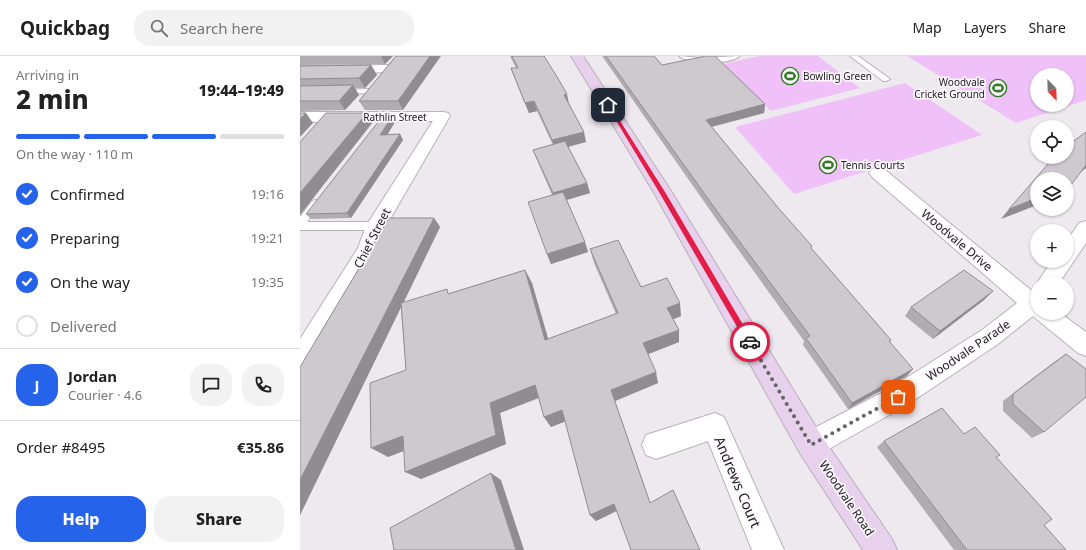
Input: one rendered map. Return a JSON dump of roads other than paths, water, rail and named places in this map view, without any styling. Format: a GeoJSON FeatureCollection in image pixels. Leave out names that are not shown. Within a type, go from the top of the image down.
{"type":"FeatureCollection","features":[{"type":"Feature","properties":{"kind":"main road","name":"Woodvale Road"},"geometry":{"type":"LineString","coordinates":[[577,56],[662,192],[811,445],[881,550]]}},
{"type":"Feature","properties":{"kind":"street"},"geometry":{"type":"LineString","coordinates":[[300,70],[394,65],[350,117]]}},
{"type":"Feature","properties":{"kind":"street","name":"Rathlin Street"},"geometry":{"type":"LineString","coordinates":[[300,117],[350,117],[381,120],[443,116]]}},
{"type":"Feature","properties":{"kind":"street","name":"Chief Street"},"geometry":{"type":"LineString","coordinates":[[300,360],[367,250],[376,226],[443,116]]}},
{"type":"Feature","properties":{"kind":"street"},"geometry":{"type":"LineString","coordinates":[[315,133],[329,117]]}},
{"type":"Feature","properties":{"kind":"street","name":"Woodvale Drive"},"geometry":{"type":"LineString","coordinates":[[878,173],[1030,299]]}},
{"type":"Feature","properties":{"kind":"street"},"geometry":{"type":"LineString","coordinates":[[1074,246],[1086,228]]}},
{"type":"Feature","properties":{"kind":"street","name":"Woodvale Parade"},"geometry":{"type":"LineString","coordinates":[[811,445],[898,397],[1030,311]]}},
{"type":"Feature","properties":{"kind":"street","name":"Woodvale Drive"},"geometry":{"type":"LineString","coordinates":[[1055,320],[1086,346]]}},
{"type":"Feature","properties":{"kind":"street","name":"Andrews Court"},"geometry":{"type":"LineString","coordinates":[[656,445],[714,426],[768,550]]}},
{"type":"Feature","properties":{"kind":"lane"},"geometry":{"type":"LineString","coordinates":[[682,56],[701,61],[737,56]]}},
{"type":"Feature","properties":{"kind":"lane"},"geometry":{"type":"LineString","coordinates":[[853,56],[886,79]]}},
{"type":"Feature","properties":{"kind":"lane"},"geometry":{"type":"LineString","coordinates":[[332,92],[371,91]]}},
{"type":"Feature","properties":{"kind":"lane"},"geometry":{"type":"LineString","coordinates":[[300,225],[320,199]]}},
{"type":"Feature","properties":{"kind":"lane"},"geometry":{"type":"LineString","coordinates":[[300,225],[376,226]]}},
{"type":"Feature","properties":{"kind":"place","name":"Bowling Green"},"geometry":{"type":"Point","coordinates":[790,76]}},
{"type":"Feature","properties":{"kind":"place","name":"Woodvale Cricket Ground"},"geometry":{"type":"Point","coordinates":[998,88]}},
{"type":"Feature","properties":{"kind":"place","name":"Tennis Courts"},"geometry":{"type":"Point","coordinates":[828,165]}}]}
